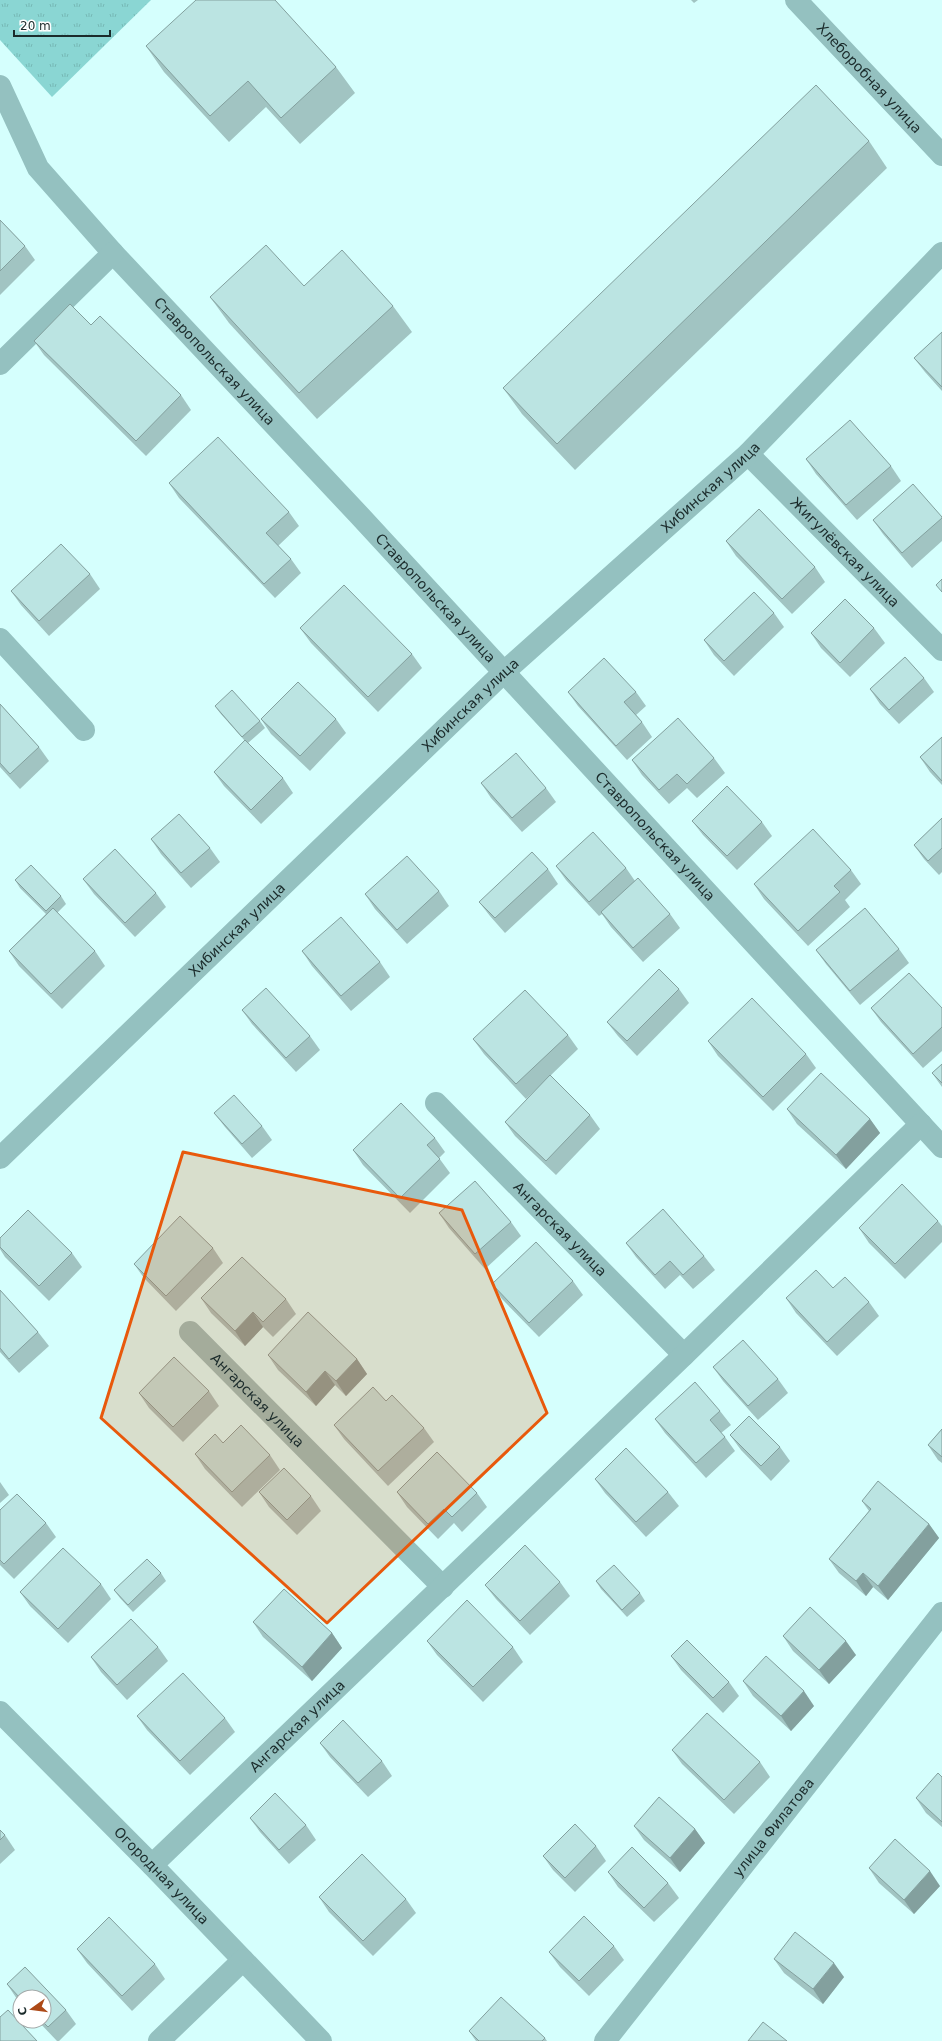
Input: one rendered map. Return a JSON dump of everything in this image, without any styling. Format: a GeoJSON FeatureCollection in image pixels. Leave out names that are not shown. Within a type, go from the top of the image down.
{"type":"FeatureCollection","features":[{"type":"Feature","properties":{"kind":"street","name":"Хлеборобная улица"},"geometry":{"type":"LineString","coordinates":[[796,0],[942,155]]}},
{"type":"Feature","properties":{"kind":"street","name":"Ставропольская улица"},"geometry":{"type":"LineString","coordinates":[[0,86],[38,168],[112,253],[504,672],[942,1147]]}},
{"type":"Feature","properties":{"kind":"street"},"geometry":{"type":"LineString","coordinates":[[0,364],[112,253]]}},
{"type":"Feature","properties":{"kind":"street","name":"Хибинская улица"},"geometry":{"type":"LineString","coordinates":[[0,1158],[504,672],[748,454],[942,253]]}},
{"type":"Feature","properties":{"kind":"street","name":"Жигулёвская улица"},"geometry":{"type":"LineString","coordinates":[[748,454],[942,650]]}},
{"type":"Feature","properties":{"kind":"street"},"geometry":{"type":"LineString","coordinates":[[0,639],[84,730]]}},
{"type":"Feature","properties":{"kind":"street","name":"Ангарская улица"},"geometry":{"type":"LineString","coordinates":[[436,1103],[684,1355]]}},
{"type":"Feature","properties":{"kind":"street","name":"Ангарская улица"},"geometry":{"type":"LineString","coordinates":[[152,1865],[684,1355],[921,1124]]}},
{"type":"Feature","properties":{"kind":"street","name":"Ангарская улица"},"geometry":{"type":"LineString","coordinates":[[190,1332],[443,1587]]}},
{"type":"Feature","properties":{"kind":"street","name":"улица Филатова"},"geometry":{"type":"LineString","coordinates":[[605,2041],[942,1613]]}},
{"type":"Feature","properties":{"kind":"street","name":"Огородная улица"},"geometry":{"type":"LineString","coordinates":[[0,1712],[152,1865],[321,2041]]}},
{"type":"Feature","properties":{"kind":"street"},"geometry":{"type":"LineString","coordinates":[[159,2041],[244,1960]]}},
{"type":"Feature","properties":{"kind":"highlighted area"},"geometry":{"type":"Polygon","coordinates":[[[183,1152],[462,1210],[547,1413],[327,1623],[101,1418],[183,1152]]]}},
{"type":"Feature","properties":{"kind":"green space"},"geometry":{"type":"Polygon","coordinates":[[[0,0],[151,0],[52,97],[0,40],[0,0]]]}},
{"type":"Feature","properties":{"kind":"building"},"geometry":{"type":"Polygon","coordinates":[[[196,0],[275,0],[336,67],[281,118],[248,81],[210,116],[146,46],[196,0]]]}},
{"type":"Feature","properties":{"kind":"building"},"geometry":{"type":"Polygon","coordinates":[[[816,85],[869,141],[557,444],[503,388],[816,85]]]}},
{"type":"Feature","properties":{"kind":"building"},"geometry":{"type":"Polygon","coordinates":[[[0,220],[25,246],[0,271],[0,220]]]}},
{"type":"Feature","properties":{"kind":"building"},"geometry":{"type":"Polygon","coordinates":[[[266,245],[304,286],[342,250],[393,306],[299,393],[210,297],[266,245]]]}},
{"type":"Feature","properties":{"kind":"building"},"geometry":{"type":"Polygon","coordinates":[[[70,304],[91,325],[100,316],[181,395],[136,441],[34,341],[70,304]]]}},
{"type":"Feature","properties":{"kind":"building"},"geometry":{"type":"Polygon","coordinates":[[[942,332],[942,387],[914,358],[942,332]]]}},
{"type":"Feature","properties":{"kind":"building"},"geometry":{"type":"Polygon","coordinates":[[[850,420],[891,466],[846,505],[806,459],[850,420]]]}},
{"type":"Feature","properties":{"kind":"building"},"geometry":{"type":"Polygon","coordinates":[[[218,437],[289,512],[266,533],[291,559],[264,584],[169,483],[218,437]]]}},
{"type":"Feature","properties":{"kind":"building"},"geometry":{"type":"Polygon","coordinates":[[[913,484],[942,518],[902,553],[873,520],[913,484]]]}},
{"type":"Feature","properties":{"kind":"building"},"geometry":{"type":"Polygon","coordinates":[[[759,509],[815,567],[782,599],[726,541],[759,509]]]}},
{"type":"Feature","properties":{"kind":"building"},"geometry":{"type":"Polygon","coordinates":[[[61,544],[90,574],[39,621],[11,591],[61,544]]]}},
{"type":"Feature","properties":{"kind":"building"},"geometry":{"type":"Polygon","coordinates":[[[942,579],[942,592],[936,585],[942,579]]]}},
{"type":"Feature","properties":{"kind":"building"},"geometry":{"type":"Polygon","coordinates":[[[344,585],[412,654],[368,697],[300,628],[344,585]]]}},
{"type":"Feature","properties":{"kind":"building"},"geometry":{"type":"Polygon","coordinates":[[[754,592],[774,613],[724,661],[704,640],[754,592]]]}},
{"type":"Feature","properties":{"kind":"building"},"geometry":{"type":"Polygon","coordinates":[[[845,599],[874,628],[840,663],[811,633],[845,599]]]}},
{"type":"Feature","properties":{"kind":"building"},"geometry":{"type":"Polygon","coordinates":[[[905,657],[924,678],[889,710],[870,689],[905,657]]]}},
{"type":"Feature","properties":{"kind":"building"},"geometry":{"type":"Polygon","coordinates":[[[604,658],[636,692],[624,702],[642,722],[616,746],[568,692],[604,658]]]}},
{"type":"Feature","properties":{"kind":"building"},"geometry":{"type":"Polygon","coordinates":[[[298,682],[336,719],[300,756],[261,719],[298,682]]]}},
{"type":"Feature","properties":{"kind":"building"},"geometry":{"type":"Polygon","coordinates":[[[232,690],[260,721],[242,737],[215,706],[232,690]]]}},
{"type":"Feature","properties":{"kind":"building"},"geometry":{"type":"Polygon","coordinates":[[[0,704],[39,747],[10,774],[0,763],[0,704]]]}},
{"type":"Feature","properties":{"kind":"building"},"geometry":{"type":"Polygon","coordinates":[[[678,718],[714,758],[687,784],[677,774],[659,790],[632,760],[678,718]]]}},
{"type":"Feature","properties":{"kind":"building"},"geometry":{"type":"Polygon","coordinates":[[[942,737],[942,781],[920,757],[942,737]]]}},
{"type":"Feature","properties":{"kind":"building"},"geometry":{"type":"Polygon","coordinates":[[[245,740],[283,778],[251,810],[214,772],[245,740]]]}},
{"type":"Feature","properties":{"kind":"building"},"geometry":{"type":"Polygon","coordinates":[[[516,753],[546,788],[512,818],[481,783],[516,753]]]}},
{"type":"Feature","properties":{"kind":"building"},"geometry":{"type":"Polygon","coordinates":[[[727,786],[762,822],[727,856],[692,821],[727,786]]]}},
{"type":"Feature","properties":{"kind":"building"},"geometry":{"type":"Polygon","coordinates":[[[179,814],[210,848],[181,873],[151,839],[179,814]]]}},
{"type":"Feature","properties":{"kind":"building"},"geometry":{"type":"Polygon","coordinates":[[[942,818],[942,848],[928,861],[914,845],[942,818]]]}},
{"type":"Feature","properties":{"kind":"building"},"geometry":{"type":"Polygon","coordinates":[[[813,829],[851,870],[834,886],[840,892],[798,931],[754,884],[813,829]]]}},
{"type":"Feature","properties":{"kind":"building"},"geometry":{"type":"Polygon","coordinates":[[[593,832],[626,868],[589,902],[556,866],[593,832]]]}},
{"type":"Feature","properties":{"kind":"building"},"geometry":{"type":"Polygon","coordinates":[[[115,849],[156,893],[125,923],[83,879],[115,849]]]}},
{"type":"Feature","properties":{"kind":"building"},"geometry":{"type":"Polygon","coordinates":[[[532,852],[548,869],[495,918],[479,902],[532,852]]]}},
{"type":"Feature","properties":{"kind":"building"},"geometry":{"type":"Polygon","coordinates":[[[407,856],[439,891],[397,930],[365,894],[407,856]]]}},
{"type":"Feature","properties":{"kind":"building"},"geometry":{"type":"Polygon","coordinates":[[[31,865],[61,896],[46,911],[15,880],[31,865]]]}},
{"type":"Feature","properties":{"kind":"building"},"geometry":{"type":"Polygon","coordinates":[[[638,878],[670,914],[633,948],[601,912],[638,878]]]}},
{"type":"Feature","properties":{"kind":"building"},"geometry":{"type":"Polygon","coordinates":[[[53,908],[95,951],[51,994],[9,951],[53,908]]]}},
{"type":"Feature","properties":{"kind":"building"},"geometry":{"type":"Polygon","coordinates":[[[865,908],[899,949],[850,991],[816,950],[865,908]]]}},
{"type":"Feature","properties":{"kind":"building"},"geometry":{"type":"Polygon","coordinates":[[[341,917],[380,962],[341,996],[302,951],[341,917]]]}},
{"type":"Feature","properties":{"kind":"building"},"geometry":{"type":"Polygon","coordinates":[[[659,969],[679,989],[627,1041],[607,1022],[659,969]]]}},
{"type":"Feature","properties":{"kind":"building"},"geometry":{"type":"Polygon","coordinates":[[[909,973],[942,1008],[942,1027],[913,1054],[871,1008],[909,973]]]}},
{"type":"Feature","properties":{"kind":"building"},"geometry":{"type":"Polygon","coordinates":[[[266,988],[310,1036],[286,1058],[242,1010],[266,988]]]}},
{"type":"Feature","properties":{"kind":"building"},"geometry":{"type":"Polygon","coordinates":[[[525,990],[568,1035],[516,1084],[473,1039],[525,990]]]}},
{"type":"Feature","properties":{"kind":"building"},"geometry":{"type":"Polygon","coordinates":[[[752,998],[806,1054],[763,1097],[708,1041],[752,998]]]}},
{"type":"Feature","properties":{"kind":"building"},"geometry":{"type":"Polygon","coordinates":[[[942,1064],[942,1083],[932,1073],[942,1064]]]}},
{"type":"Feature","properties":{"kind":"building"},"geometry":{"type":"Polygon","coordinates":[[[821,1073],[870,1119],[836,1155],[787,1109],[821,1073]]]}},
{"type":"Feature","properties":{"kind":"building"},"geometry":{"type":"Polygon","coordinates":[[[550,1075],[590,1115],[546,1161],[505,1122],[550,1075]]]}},
{"type":"Feature","properties":{"kind":"building"},"geometry":{"type":"Polygon","coordinates":[[[234,1095],[262,1126],[242,1144],[214,1113],[234,1095]]]}},
{"type":"Feature","properties":{"kind":"building"},"geometry":{"type":"Polygon","coordinates":[[[401,1103],[435,1138],[427,1145],[440,1159],[400,1198],[353,1150],[401,1103]]]}},
{"type":"Feature","properties":{"kind":"building"},"geometry":{"type":"Polygon","coordinates":[[[475,1181],[511,1222],[475,1254],[439,1213],[475,1181]]]}},
{"type":"Feature","properties":{"kind":"building"},"geometry":{"type":"Polygon","coordinates":[[[902,1184],[938,1221],[895,1264],[859,1228],[902,1184]]]}},
{"type":"Feature","properties":{"kind":"building"},"geometry":{"type":"Polygon","coordinates":[[[663,1209],[704,1256],[683,1275],[670,1261],[655,1275],[626,1243],[663,1209]]]}},
{"type":"Feature","properties":{"kind":"building"},"geometry":{"type":"Polygon","coordinates":[[[28,1210],[72,1253],[39,1286],[0,1247],[0,1238],[28,1210]]]}},
{"type":"Feature","properties":{"kind":"building"},"geometry":{"type":"Polygon","coordinates":[[[180,1216],[213,1248],[166,1296],[134,1264],[180,1216]]]}},
{"type":"Feature","properties":{"kind":"building"},"geometry":{"type":"Polygon","coordinates":[[[536,1242],[573,1281],[529,1323],[492,1284],[536,1242]]]}},
{"type":"Feature","properties":{"kind":"building"},"geometry":{"type":"Polygon","coordinates":[[[242,1257],[286,1299],[263,1322],[253,1312],[235,1331],[201,1298],[242,1257]]]}},
{"type":"Feature","properties":{"kind":"building"},"geometry":{"type":"Polygon","coordinates":[[[816,1270],[833,1288],[845,1277],[869,1302],[827,1342],[786,1298],[816,1270]]]}},
{"type":"Feature","properties":{"kind":"building"},"geometry":{"type":"Polygon","coordinates":[[[0,1290],[38,1332],[9,1359],[0,1348],[0,1290]]]}},
{"type":"Feature","properties":{"kind":"building"},"geometry":{"type":"Polygon","coordinates":[[[308,1312],[357,1359],[336,1381],[325,1371],[306,1392],[268,1355],[308,1312]]]}},
{"type":"Feature","properties":{"kind":"building"},"geometry":{"type":"Polygon","coordinates":[[[743,1340],[778,1379],[748,1406],[713,1367],[743,1340]]]}},
{"type":"Feature","properties":{"kind":"building"},"geometry":{"type":"Polygon","coordinates":[[[174,1357],[209,1391],[173,1427],[139,1393],[174,1357]]]}},
{"type":"Feature","properties":{"kind":"building"},"geometry":{"type":"Polygon","coordinates":[[[695,1382],[720,1411],[710,1420],[725,1437],[696,1463],[655,1419],[695,1382]]]}},
{"type":"Feature","properties":{"kind":"building"},"geometry":{"type":"Polygon","coordinates":[[[373,1387],[386,1401],[392,1395],[424,1428],[378,1471],[334,1425],[373,1387]]]}},
{"type":"Feature","properties":{"kind":"building"},"geometry":{"type":"Polygon","coordinates":[[[749,1416],[780,1447],[761,1466],[730,1435],[749,1416]]]}},
{"type":"Feature","properties":{"kind":"building"},"geometry":{"type":"Polygon","coordinates":[[[241,1425],[270,1455],[232,1492],[195,1454],[215,1434],[223,1443],[241,1425]]]}},
{"type":"Feature","properties":{"kind":"building"},"geometry":{"type":"Polygon","coordinates":[[[942,1429],[942,1457],[928,1445],[942,1429]]]}},
{"type":"Feature","properties":{"kind":"building"},"geometry":{"type":"Polygon","coordinates":[[[626,1448],[668,1492],[636,1522],[595,1479],[626,1448]]]}},
{"type":"Feature","properties":{"kind":"building"},"geometry":{"type":"Polygon","coordinates":[[[437,1452],[477,1493],[452,1517],[444,1509],[428,1524],[397,1492],[437,1452]]]}},
{"type":"Feature","properties":{"kind":"building"},"geometry":{"type":"Polygon","coordinates":[[[284,1468],[311,1496],[287,1520],[259,1492],[284,1468]]]}},
{"type":"Feature","properties":{"kind":"building"},"geometry":{"type":"Polygon","coordinates":[[[878,1481],[929,1524],[878,1586],[863,1573],[856,1581],[829,1559],[871,1509],[862,1501],[878,1481]]]}},
{"type":"Feature","properties":{"kind":"building"},"geometry":{"type":"Polygon","coordinates":[[[17,1494],[46,1523],[4,1564],[0,1560],[0,1510],[17,1494]]]}},
{"type":"Feature","properties":{"kind":"building"},"geometry":{"type":"Polygon","coordinates":[[[525,1545],[560,1582],[520,1621],[485,1585],[525,1545]]]}},
{"type":"Feature","properties":{"kind":"building"},"geometry":{"type":"Polygon","coordinates":[[[63,1548],[101,1584],[58,1629],[20,1592],[63,1548]]]}},
{"type":"Feature","properties":{"kind":"building"},"geometry":{"type":"Polygon","coordinates":[[[147,1559],[161,1573],[128,1605],[114,1590],[147,1559]]]}},
{"type":"Feature","properties":{"kind":"building"},"geometry":{"type":"Polygon","coordinates":[[[614,1565],[640,1593],[622,1610],[596,1581],[614,1565]]]}},
{"type":"Feature","properties":{"kind":"building"},"geometry":{"type":"Polygon","coordinates":[[[284,1589],[332,1633],[302,1667],[253,1622],[284,1589]]]}},
{"type":"Feature","properties":{"kind":"building"},"geometry":{"type":"Polygon","coordinates":[[[467,1600],[513,1647],[473,1687],[427,1641],[467,1600]]]}},
{"type":"Feature","properties":{"kind":"building"},"geometry":{"type":"Polygon","coordinates":[[[810,1607],[846,1641],[819,1670],[783,1636],[810,1607]]]}},
{"type":"Feature","properties":{"kind":"building"},"geometry":{"type":"Polygon","coordinates":[[[131,1619],[158,1647],[117,1685],[91,1657],[131,1619]]]}},
{"type":"Feature","properties":{"kind":"building"},"geometry":{"type":"Polygon","coordinates":[[[687,1640],[729,1682],[713,1698],[671,1656],[687,1640]]]}},
{"type":"Feature","properties":{"kind":"building"},"geometry":{"type":"Polygon","coordinates":[[[766,1656],[804,1691],[781,1716],[743,1681],[766,1656]]]}},
{"type":"Feature","properties":{"kind":"building"},"geometry":{"type":"Polygon","coordinates":[[[183,1673],[225,1718],[180,1761],[137,1716],[183,1673]]]}},
{"type":"Feature","properties":{"kind":"building"},"geometry":{"type":"Polygon","coordinates":[[[707,1713],[760,1762],[724,1800],[672,1750],[707,1713]]]}},
{"type":"Feature","properties":{"kind":"building"},"geometry":{"type":"Polygon","coordinates":[[[343,1720],[382,1761],[358,1783],[320,1743],[343,1720]]]}},
{"type":"Feature","properties":{"kind":"building"},"geometry":{"type":"Polygon","coordinates":[[[938,1773],[942,1777],[942,1822],[916,1798],[938,1773]]]}},
{"type":"Feature","properties":{"kind":"building"},"geometry":{"type":"Polygon","coordinates":[[[275,1793],[306,1825],[279,1850],[250,1818],[275,1793]]]}},
{"type":"Feature","properties":{"kind":"building"},"geometry":{"type":"Polygon","coordinates":[[[659,1797],[695,1829],[670,1858],[634,1826],[659,1797]]]}},
{"type":"Feature","properties":{"kind":"building"},"geometry":{"type":"Polygon","coordinates":[[[575,1824],[596,1846],[565,1878],[543,1856],[575,1824]]]}},
{"type":"Feature","properties":{"kind":"building"},"geometry":{"type":"Polygon","coordinates":[[[0,1830],[5,1835],[0,1840],[0,1830]]]}},
{"type":"Feature","properties":{"kind":"building"},"geometry":{"type":"Polygon","coordinates":[[[895,1839],[930,1871],[904,1900],[869,1868],[895,1839]]]}},
{"type":"Feature","properties":{"kind":"building"},"geometry":{"type":"Polygon","coordinates":[[[632,1847],[668,1883],[644,1908],[608,1872],[632,1847]]]}},
{"type":"Feature","properties":{"kind":"building"},"geometry":{"type":"Polygon","coordinates":[[[362,1854],[406,1899],[363,1941],[319,1897],[362,1854]]]}},
{"type":"Feature","properties":{"kind":"building"},"geometry":{"type":"Polygon","coordinates":[[[584,1916],[614,1946],[579,1981],[549,1952],[584,1916]]]}},
{"type":"Feature","properties":{"kind":"building"},"geometry":{"type":"Polygon","coordinates":[[[109,1917],[155,1964],[122,1996],[77,1949],[109,1917]]]}},
{"type":"Feature","properties":{"kind":"building"},"geometry":{"type":"Polygon","coordinates":[[[795,1932],[834,1963],[813,1989],[774,1959],[795,1932]]]}},
{"type":"Feature","properties":{"kind":"building"},"geometry":{"type":"Polygon","coordinates":[[[25,1967],[46,1989],[12,1989],[7,1984],[25,1967]]]}},
{"type":"Feature","properties":{"kind":"building"},"geometry":{"type":"Polygon","coordinates":[[[52,1995],[66,2010],[52,2023],[52,1995]]]}},
{"type":"Feature","properties":{"kind":"building"},"geometry":{"type":"Polygon","coordinates":[[[501,1997],[545,2038],[542,2041],[479,2041],[469,2031],[501,1997]]]}},
{"type":"Feature","properties":{"kind":"building"},"geometry":{"type":"Polygon","coordinates":[[[8,2010],[12,2014],[12,2029],[26,2029],[37,2041],[0,2041],[0,2017],[8,2010]]]}},
{"type":"Feature","properties":{"kind":"building"},"geometry":{"type":"Polygon","coordinates":[[[763,2022],[787,2041],[748,2041],[763,2022]]]}}]}
